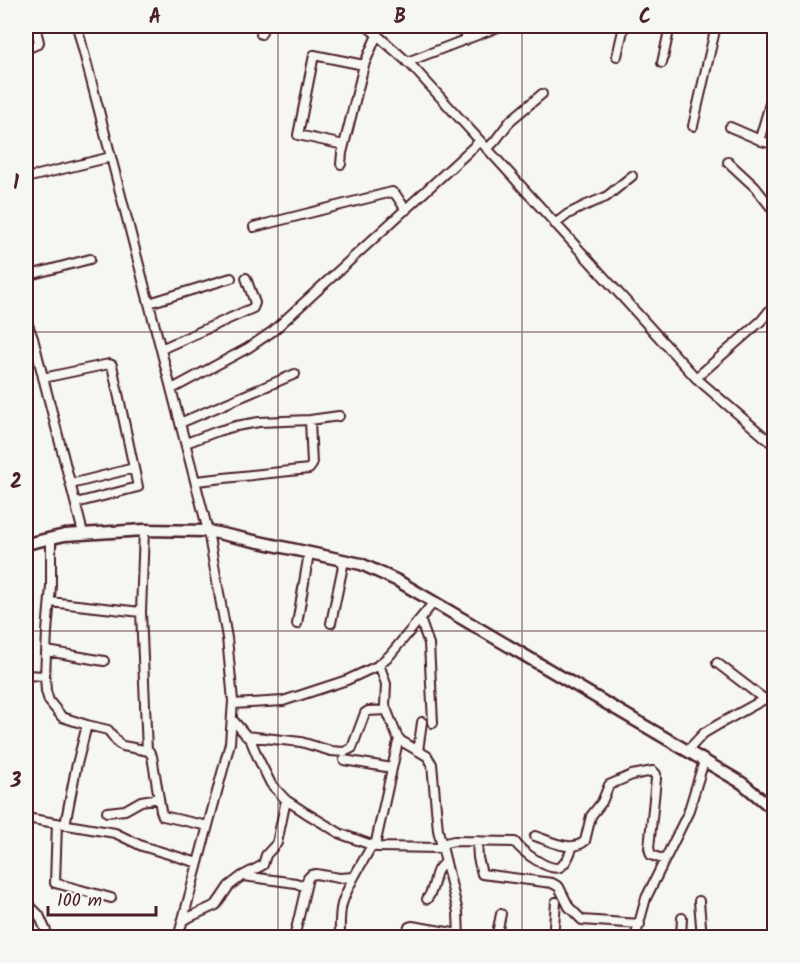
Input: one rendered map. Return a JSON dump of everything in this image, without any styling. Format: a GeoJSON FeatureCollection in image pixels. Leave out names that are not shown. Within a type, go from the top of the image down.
{"type":"FeatureCollection","features":[{"type":"Feature","properties":{"kind":"main road"},"geometry":{"type":"LineString","coordinates":[[26,544],[65,535],[144,530],[208,531],[361,564],[398,581],[704,760],[742,783],[774,810]]}},
{"type":"Feature","properties":{"kind":"street"},"geometry":{"type":"LineString","coordinates":[[26,48],[39,42],[34,26]]}},
{"type":"Feature","properties":{"kind":"street"},"geometry":{"type":"LineString","coordinates":[[77,26],[196,482],[208,531],[227,638],[233,704],[230,743],[178,938]]}},
{"type":"Feature","properties":{"kind":"street"},"geometry":{"type":"LineString","coordinates":[[261,34],[264,26]]}},
{"type":"Feature","properties":{"kind":"street"},"geometry":{"type":"LineString","coordinates":[[367,26],[407,62],[696,378],[774,445]]}},
{"type":"Feature","properties":{"kind":"street"},"geometry":{"type":"LineString","coordinates":[[466,26],[466,40]]}},
{"type":"Feature","properties":{"kind":"street"},"geometry":{"type":"LineString","coordinates":[[407,62],[501,26]]}},
{"type":"Feature","properties":{"kind":"street"},"geometry":{"type":"LineString","coordinates":[[617,56],[624,26]]}},
{"type":"Feature","properties":{"kind":"street"},"geometry":{"type":"LineString","coordinates":[[662,63],[670,26]]}},
{"type":"Feature","properties":{"kind":"street"},"geometry":{"type":"LineString","coordinates":[[693,126],[716,26]]}},
{"type":"Feature","properties":{"kind":"street"},"geometry":{"type":"LineString","coordinates":[[341,164],[364,65],[378,35]]}},
{"type":"Feature","properties":{"kind":"street"},"geometry":{"type":"LineString","coordinates":[[344,145],[298,135],[314,55],[364,65]]}},
{"type":"Feature","properties":{"kind":"street"},"geometry":{"type":"LineString","coordinates":[[760,140],[774,90]]}},
{"type":"Feature","properties":{"kind":"street"},"geometry":{"type":"LineString","coordinates":[[487,149],[511,120],[542,94]]}},
{"type":"Feature","properties":{"kind":"street"},"geometry":{"type":"LineString","coordinates":[[730,127],[774,144]]}},
{"type":"Feature","properties":{"kind":"street"},"geometry":{"type":"LineString","coordinates":[[172,389],[248,348],[273,331],[480,141]]}},
{"type":"Feature","properties":{"kind":"street"},"geometry":{"type":"LineString","coordinates":[[26,178],[111,157]]}},
{"type":"Feature","properties":{"kind":"street"},"geometry":{"type":"LineString","coordinates":[[728,162],[769,199],[774,211]]}},
{"type":"Feature","properties":{"kind":"street"},"geometry":{"type":"LineString","coordinates":[[555,224],[568,214],[606,197],[632,176]]}},
{"type":"Feature","properties":{"kind":"street"},"geometry":{"type":"LineString","coordinates":[[254,227],[392,192],[406,210]]}},
{"type":"Feature","properties":{"kind":"street"},"geometry":{"type":"LineString","coordinates":[[26,276],[90,259]]}},
{"type":"Feature","properties":{"kind":"street"},"geometry":{"type":"LineString","coordinates":[[149,303],[231,278]]}},
{"type":"Feature","properties":{"kind":"street"},"geometry":{"type":"LineString","coordinates":[[161,349],[253,308],[255,303],[246,278]]}},
{"type":"Feature","properties":{"kind":"street"},"geometry":{"type":"LineString","coordinates":[[696,378],[761,321],[774,305]]}},
{"type":"Feature","properties":{"kind":"street"},"geometry":{"type":"LineString","coordinates":[[26,320],[33,338],[83,534]]}},
{"type":"Feature","properties":{"kind":"street"},"geometry":{"type":"LineString","coordinates":[[43,378],[111,364],[138,485],[137,488],[76,503]]}},
{"type":"Feature","properties":{"kind":"street"},"geometry":{"type":"LineString","coordinates":[[180,423],[295,374]]}},
{"type":"Feature","properties":{"kind":"street"},"geometry":{"type":"LineString","coordinates":[[186,443],[236,426],[339,416]]}},
{"type":"Feature","properties":{"kind":"street"},"geometry":{"type":"LineString","coordinates":[[196,482],[309,470],[312,465],[310,420]]}},
{"type":"Feature","properties":{"kind":"street"},"geometry":{"type":"LineString","coordinates":[[71,484],[134,468]]}},
{"type":"Feature","properties":{"kind":"street"},"geometry":{"type":"LineString","coordinates":[[144,530],[141,612],[147,751]]}},
{"type":"Feature","properties":{"kind":"street"},"geometry":{"type":"LineString","coordinates":[[51,538],[51,586],[45,676],[49,701],[62,717],[108,730],[123,746],[149,751],[152,756],[163,816],[208,826]]}},
{"type":"Feature","properties":{"kind":"street"},"geometry":{"type":"LineString","coordinates":[[297,624],[309,553]]}},
{"type":"Feature","properties":{"kind":"street"},"geometry":{"type":"LineString","coordinates":[[331,623],[344,561]]}},
{"type":"Feature","properties":{"kind":"street"},"geometry":{"type":"LineString","coordinates":[[50,602],[141,612]]}},
{"type":"Feature","properties":{"kind":"street"},"geometry":{"type":"LineString","coordinates":[[233,704],[283,701],[347,680],[380,664],[434,602]]}},
{"type":"Feature","properties":{"kind":"street"},"geometry":{"type":"LineString","coordinates":[[420,619],[429,644],[433,723]]}},
{"type":"Feature","properties":{"kind":"street"},"geometry":{"type":"LineString","coordinates":[[47,651],[104,661]]}},
{"type":"Feature","properties":{"kind":"street"},"geometry":{"type":"LineString","coordinates":[[717,663],[764,699]]}},
{"type":"Feature","properties":{"kind":"street"},"geometry":{"type":"LineString","coordinates":[[380,664],[386,684],[386,710],[399,739],[427,756],[432,764],[438,830],[458,912],[459,936],[411,926],[405,938]]}},
{"type":"Feature","properties":{"kind":"street"},"geometry":{"type":"LineString","coordinates":[[26,675],[45,676]]}},
{"type":"Feature","properties":{"kind":"street"},"geometry":{"type":"LineString","coordinates":[[687,751],[712,728],[774,694]]}},
{"type":"Feature","properties":{"kind":"street"},"geometry":{"type":"LineString","coordinates":[[246,736],[301,742],[344,752],[352,748],[365,713],[386,710]]}},
{"type":"Feature","properties":{"kind":"street"},"geometry":{"type":"LineString","coordinates":[[232,719],[251,741],[271,784],[286,800],[341,834],[374,846],[442,846],[454,841],[515,842],[521,849],[552,868],[558,868],[565,862],[573,846]]}},
{"type":"Feature","properties":{"kind":"street"},"geometry":{"type":"LineString","coordinates":[[418,751],[422,722]]}},
{"type":"Feature","properties":{"kind":"street"},"geometry":{"type":"LineString","coordinates":[[87,725],[61,824],[55,883],[111,898]]}},
{"type":"Feature","properties":{"kind":"street"},"geometry":{"type":"LineString","coordinates":[[340,938],[342,903],[354,877],[374,846],[399,739]]}},
{"type":"Feature","properties":{"kind":"street"},"geometry":{"type":"LineString","coordinates":[[344,760],[392,768]]}},
{"type":"Feature","properties":{"kind":"street"},"geometry":{"type":"LineString","coordinates":[[635,938],[646,898],[688,813],[704,760]]}},
{"type":"Feature","properties":{"kind":"street"},"geometry":{"type":"LineString","coordinates":[[535,836],[559,844],[579,846],[585,841],[591,816],[603,801],[609,785],[632,775],[652,771],[656,774],[656,779],[649,848],[651,855],[665,860]]}},
{"type":"Feature","properties":{"kind":"street"},"geometry":{"type":"LineString","coordinates":[[108,812],[125,810],[141,801],[159,798]]}},
{"type":"Feature","properties":{"kind":"street"},"geometry":{"type":"LineString","coordinates":[[183,920],[216,905],[229,886],[263,865],[267,855],[277,843],[286,800]]}},
{"type":"Feature","properties":{"kind":"street"},"geometry":{"type":"LineString","coordinates":[[26,818],[115,833],[142,846],[198,863]]}},
{"type":"Feature","properties":{"kind":"street"},"geometry":{"type":"LineString","coordinates":[[477,841],[482,874],[552,883],[559,886],[569,907],[582,920],[640,924]]}},
{"type":"Feature","properties":{"kind":"street"},"geometry":{"type":"LineString","coordinates":[[428,899],[433,892],[436,871],[439,866],[446,863]]}},
{"type":"Feature","properties":{"kind":"street"},"geometry":{"type":"LineString","coordinates":[[294,938],[308,878],[316,874],[339,878],[354,877]]}},
{"type":"Feature","properties":{"kind":"street"},"geometry":{"type":"LineString","coordinates":[[242,876],[300,885],[306,883]]}},
{"type":"Feature","properties":{"kind":"street"},"geometry":{"type":"LineString","coordinates":[[699,901],[702,938]]}},
{"type":"Feature","properties":{"kind":"street"},"geometry":{"type":"LineString","coordinates":[[26,902],[39,915],[49,938]]}},
{"type":"Feature","properties":{"kind":"street"},"geometry":{"type":"LineString","coordinates":[[553,938],[556,902]]}},
{"type":"Feature","properties":{"kind":"street"},"geometry":{"type":"LineString","coordinates":[[496,938],[501,914]]}},
{"type":"Feature","properties":{"kind":"street"},"geometry":{"type":"LineString","coordinates":[[681,938],[682,918]]}}]}
